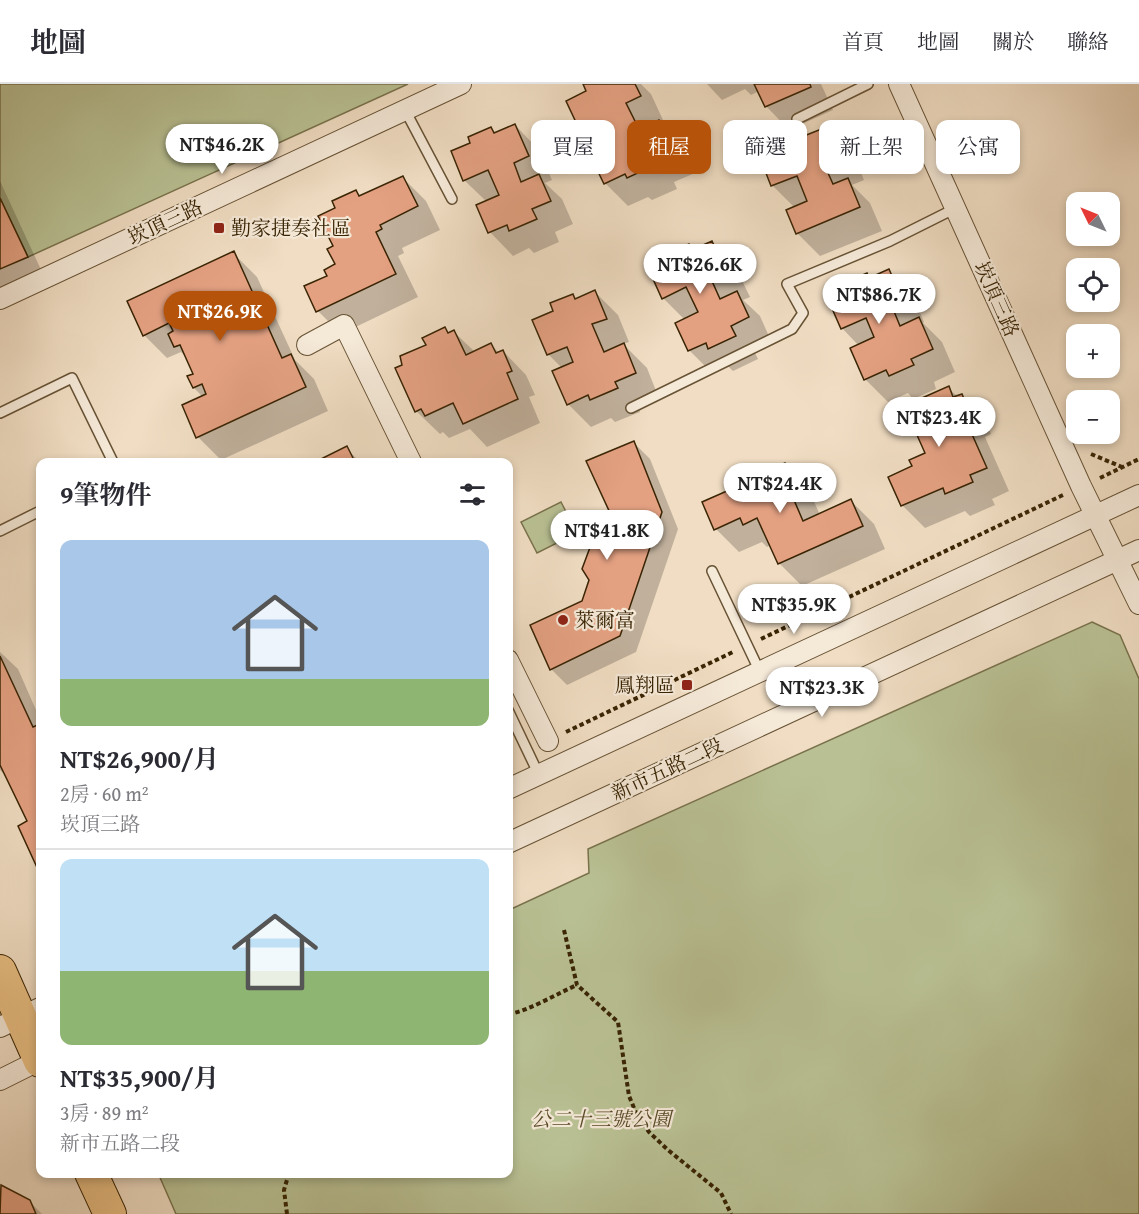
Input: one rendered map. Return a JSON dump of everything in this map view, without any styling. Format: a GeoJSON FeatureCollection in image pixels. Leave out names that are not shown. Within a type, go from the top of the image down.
{"type":"FeatureCollection","features":[{"type":"Feature","properties":{"kind":"main road"},"geometry":{"type":"LineString","coordinates":[[0,971],[36,1051]]}},
{"type":"Feature","properties":{"kind":"main road"},"geometry":{"type":"LineString","coordinates":[[93,1178],[110,1214]]}},
{"type":"Feature","properties":{"kind":"street","name":"崁頂三路"},"geometry":{"type":"LineString","coordinates":[[0,299],[461,84]]}},
{"type":"Feature","properties":{"kind":"street","name":"崁頂三路"},"geometry":{"type":"LineString","coordinates":[[899,84],[1095,515],[1119,559]]}},
{"type":"Feature","properties":{"kind":"street"},"geometry":{"type":"LineString","coordinates":[[307,345],[344,325],[409,458]]}},
{"type":"Feature","properties":{"kind":"street"},"geometry":{"type":"LineString","coordinates":[[513,787],[1139,495]]}},
{"type":"Feature","properties":{"kind":"street","name":"新市五路二段"},"geometry":{"type":"LineString","coordinates":[[513,841],[1139,550]]}},
{"type":"Feature","properties":{"kind":"street"},"geometry":{"type":"LineString","coordinates":[[1119,559],[1139,604]]}},
{"type":"Feature","properties":{"kind":"street"},"geometry":{"type":"LineString","coordinates":[[513,670],[548,741]]}},
{"type":"Feature","properties":{"kind":"street"},"geometry":{"type":"LineString","coordinates":[[0,1080],[36,1062]]}},
{"type":"Feature","properties":{"kind":"lane"},"geometry":{"type":"LineString","coordinates":[[797,119],[868,84]]}},
{"type":"Feature","properties":{"kind":"lane"},"geometry":{"type":"LineString","coordinates":[[405,110],[452,199]]}},
{"type":"Feature","properties":{"kind":"lane"},"geometry":{"type":"LineString","coordinates":[[631,408],[792,329],[803,313],[787,284],[890,241],[956,208]]}},
{"type":"Feature","properties":{"kind":"lane"},"geometry":{"type":"LineString","coordinates":[[0,413],[72,378],[111,458]]}},
{"type":"Feature","properties":{"kind":"lane"},"geometry":{"type":"LineString","coordinates":[[0,531],[36,513]]}},
{"type":"Feature","properties":{"kind":"lane"},"geometry":{"type":"LineString","coordinates":[[712,571],[760,672]]}},
{"type":"Feature","properties":{"kind":"lane"},"geometry":{"type":"LineString","coordinates":[[513,720],[539,775]]}},
{"type":"Feature","properties":{"kind":"path"},"geometry":{"type":"LineString","coordinates":[[1087,452],[1122,467]]}},
{"type":"Feature","properties":{"kind":"path"},"geometry":{"type":"LineString","coordinates":[[548,741],[1139,459]]}},
{"type":"Feature","properties":{"kind":"path"},"geometry":{"type":"LineString","coordinates":[[564,930],[577,985],[618,1022],[629,1096],[637,1115],[649,1132],[668,1150],[721,1193],[731,1214]]}},
{"type":"Feature","properties":{"kind":"path"},"geometry":{"type":"LineString","coordinates":[[513,1013],[577,985]]}},
{"type":"Feature","properties":{"kind":"path"},"geometry":{"type":"LineString","coordinates":[[287,1214],[284,1190],[288,1178]]}},
{"type":"Feature","properties":{"kind":"green space"},"geometry":{"type":"Polygon","coordinates":[[[0,84],[408,84],[28,257],[0,198],[0,84]]]}},
{"type":"Feature","properties":{"kind":"green space"},"geometry":{"type":"Polygon","coordinates":[[[561,502],[577,533],[537,553],[521,522],[561,502]]]}},
{"type":"Feature","properties":{"kind":"green space","name":"公二十三號公園"},"geometry":{"type":"Polygon","coordinates":[[[1092,622],[1120,635],[1139,679],[1139,1214],[176,1214],[160,1178],[513,1178],[513,908],[589,873],[588,849],[1092,622]]]}},
{"type":"Feature","properties":{"kind":"building"},"geometry":{"type":"Polygon","coordinates":[[[583,84],[635,84],[641,96],[626,103],[634,120],[627,120],[627,174],[636,174],[627,178],[625,174],[604,184],[599,174],[615,174],[615,120],[575,120],[566,101],[586,91],[583,84]]]}},
{"type":"Feature","properties":{"kind":"building"},"geometry":{"type":"Polygon","coordinates":[[[754,84],[810,84],[811,87],[765,107],[754,84]]]}},
{"type":"Feature","properties":{"kind":"building"},"geometry":{"type":"Polygon","coordinates":[[[515,124],[529,156],[514,163],[521,182],[539,174],[551,201],[532,209],[537,219],[509,231],[507,225],[488,233],[476,205],[499,195],[488,170],[463,181],[451,151],[470,143],[468,137],[491,127],[494,133],[515,124]]]}},
{"type":"Feature","properties":{"kind":"building"},"geometry":{"type":"Polygon","coordinates":[[[819,130],[819,174],[828,174],[833,184],[848,178],[860,207],[796,234],[786,210],[807,201],[797,176],[771,186],[766,174],[807,174],[807,135],[819,130]]]}},
{"type":"Feature","properties":{"kind":"building"},"geometry":{"type":"Polygon","coordinates":[[[403,176],[418,206],[380,225],[382,229],[376,232],[396,274],[316,312],[304,286],[327,276],[324,270],[335,264],[327,249],[333,246],[318,216],[335,208],[332,201],[356,190],[359,196],[403,176]]]}},
{"type":"Feature","properties":{"kind":"building"},"geometry":{"type":"Polygon","coordinates":[[[0,198],[28,257],[0,269],[0,198]]]}},
{"type":"Feature","properties":{"kind":"building"},"geometry":{"type":"Polygon","coordinates":[[[712,241],[727,273],[712,281],[720,299],[737,291],[749,317],[731,326],[736,336],[708,349],[706,343],[688,351],[675,323],[698,312],[686,287],[662,299],[649,270],[668,261],[665,255],[689,244],[692,250],[712,241]]]}},
{"type":"Feature","properties":{"kind":"building"},"geometry":{"type":"Polygon","coordinates":[[[234,251],[282,358],[291,354],[306,387],[196,438],[182,405],[206,394],[202,384],[193,388],[187,376],[193,374],[180,345],[174,347],[168,334],[173,331],[169,323],[143,336],[127,301],[234,251]]]}},
{"type":"Feature","properties":{"kind":"building"},"geometry":{"type":"Polygon","coordinates":[[[889,269],[902,299],[891,304],[900,326],[919,317],[933,349],[911,359],[914,365],[889,376],[886,370],[864,380],[850,348],[874,337],[866,318],[841,329],[827,297],[847,289],[844,283],[867,273],[869,278],[889,269]]]}},
{"type":"Feature","properties":{"kind":"building"},"geometry":{"type":"Polygon","coordinates":[[[595,290],[607,319],[592,324],[604,352],[624,343],[636,373],[615,382],[618,388],[590,400],[588,395],[567,405],[552,371],[573,362],[567,347],[547,355],[532,320],[553,311],[550,303],[573,294],[575,299],[595,290]]]}},
{"type":"Feature","properties":{"kind":"building"},"geometry":{"type":"Polygon","coordinates":[[[445,327],[448,333],[454,330],[466,355],[491,343],[496,353],[503,350],[512,371],[507,373],[518,399],[463,424],[453,403],[425,416],[421,409],[415,412],[395,368],[402,365],[400,356],[426,345],[422,338],[445,327]]]}},
{"type":"Feature","properties":{"kind":"building"},"geometry":{"type":"Polygon","coordinates":[[[949,386],[953,397],[962,394],[969,411],[963,414],[987,468],[970,475],[973,482],[945,494],[943,488],[901,506],[888,477],[912,466],[909,460],[925,453],[904,406],[949,386]]]}},
{"type":"Feature","properties":{"kind":"building"},"geometry":{"type":"Polygon","coordinates":[[[634,441],[662,512],[620,636],[550,670],[530,625],[582,601],[589,580],[582,569],[592,542],[603,537],[611,515],[586,461],[634,441]]]}},
{"type":"Feature","properties":{"kind":"building"},"geometry":{"type":"Polygon","coordinates":[[[347,446],[353,458],[323,458],[347,446]]]}},
{"type":"Feature","properties":{"kind":"building"},"geometry":{"type":"Polygon","coordinates":[[[785,463],[797,490],[791,493],[803,521],[851,499],[863,526],[778,564],[757,518],[743,525],[740,518],[714,530],[702,502],[743,484],[740,478],[763,468],[765,472],[785,463]]]}},
{"type":"Feature","properties":{"kind":"building"},"geometry":{"type":"Polygon","coordinates":[[[0,656],[33,727],[36,726],[36,865],[18,826],[27,821],[0,765],[0,656]]]}},
{"type":"Feature","properties":{"kind":"building"},"geometry":{"type":"Polygon","coordinates":[[[1,1185],[30,1200],[36,1214],[0,1214],[1,1185]]]}},
{"type":"Feature","properties":{"kind":"place","name":"勤家捷奏社區"},"geometry":{"type":"Point","coordinates":[219,228]}},
{"type":"Feature","properties":{"kind":"place","name":"萊爾富"},"geometry":{"type":"Point","coordinates":[563,620]}},
{"type":"Feature","properties":{"kind":"place","name":"鳳翔區"},"geometry":{"type":"Point","coordinates":[687,685]}}]}
